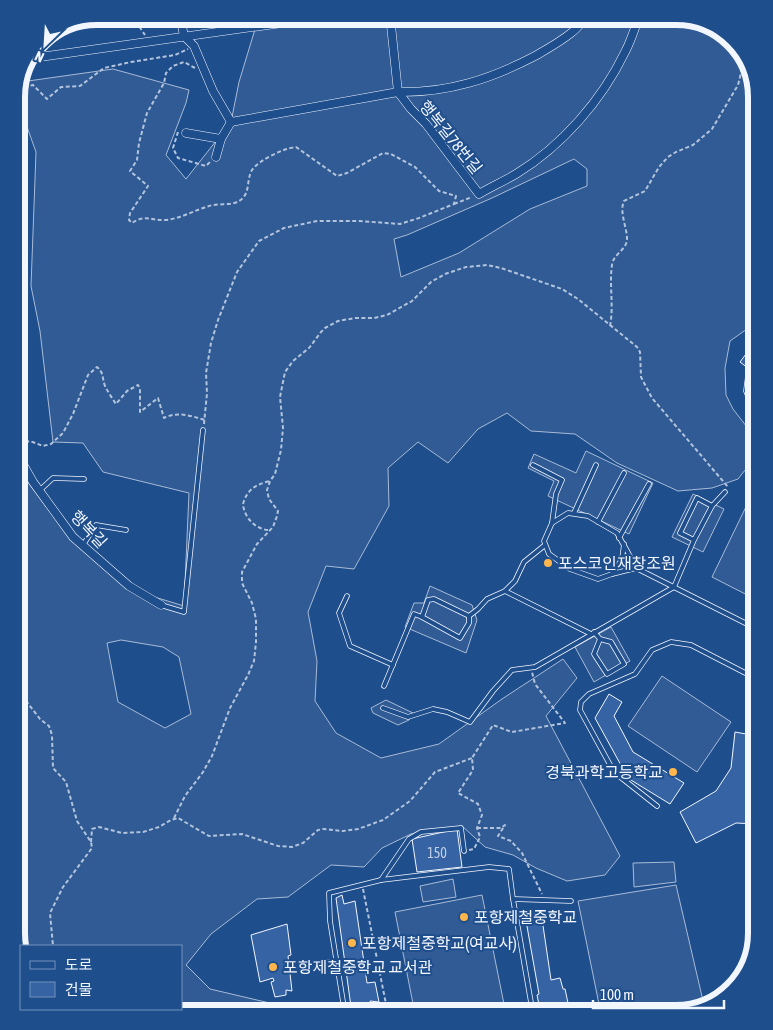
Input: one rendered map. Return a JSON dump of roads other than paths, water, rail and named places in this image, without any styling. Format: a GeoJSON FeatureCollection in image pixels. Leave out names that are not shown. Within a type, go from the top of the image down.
{"type":"FeatureCollection","features":[{"type":"Feature","properties":{"kind":"street"},"geometry":{"type":"LineString","coordinates":[[182,25],[184,36],[194,46],[213,91],[231,122],[221,139],[216,157]]}},
{"type":"Feature","properties":{"kind":"street"},"geometry":{"type":"LineString","coordinates":[[37,57],[265,25]]}},
{"type":"Feature","properties":{"kind":"street"},"geometry":{"type":"LineString","coordinates":[[391,25],[398,92]]}},
{"type":"Feature","properties":{"kind":"street","name":"행복길78번길"},"geometry":{"type":"LineString","coordinates":[[231,122],[398,92],[424,92],[475,83],[506,70],[558,42],[579,25]]}},
{"type":"Feature","properties":{"kind":"street","name":"행복길78번길"},"geometry":{"type":"LineString","coordinates":[[398,92],[410,109],[426,124],[479,194],[517,173],[571,129],[603,90],[625,52],[636,25]]}},
{"type":"Feature","properties":{"kind":"street"},"geometry":{"type":"LineString","coordinates":[[186,133],[221,139]]}},
{"type":"Feature","properties":{"kind":"street","name":"행복길"},"geometry":{"type":"LineString","coordinates":[[25,467],[39,490],[73,537],[129,586],[161,605]]}},
{"type":"Feature","properties":{"kind":"lane"},"geometry":{"type":"LineString","coordinates":[[748,376],[746,391],[748,396]]}},
{"type":"Feature","properties":{"kind":"lane"},"geometry":{"type":"LineString","coordinates":[[161,605],[184,612],[204,430]]}},
{"type":"Feature","properties":{"kind":"lane"},"geometry":{"type":"LineString","coordinates":[[534,465],[562,480],[556,494],[552,524],[544,541],[549,554],[570,568],[598,578],[636,568]]}},
{"type":"Feature","properties":{"kind":"lane"},"geometry":{"type":"LineString","coordinates":[[574,514],[596,465]]}},
{"type":"Feature","properties":{"kind":"lane"},"geometry":{"type":"LineString","coordinates":[[598,522],[624,473]]}},
{"type":"Feature","properties":{"kind":"lane"},"geometry":{"type":"LineString","coordinates":[[39,490],[53,478],[84,479]]}},
{"type":"Feature","properties":{"kind":"lane"},"geometry":{"type":"LineString","coordinates":[[620,538],[649,484]]}},
{"type":"Feature","properties":{"kind":"lane"},"geometry":{"type":"LineString","coordinates":[[383,708],[408,717],[433,708],[470,722],[493,691],[512,670],[535,667],[674,587],[694,540],[712,506],[725,492]]}},
{"type":"Feature","properties":{"kind":"lane"},"geometry":{"type":"LineString","coordinates":[[694,540],[680,533],[697,498],[712,506]]}},
{"type":"Feature","properties":{"kind":"lane"},"geometry":{"type":"LineString","coordinates":[[552,524],[568,513],[588,516],[617,533],[636,568],[748,624]]}},
{"type":"Feature","properties":{"kind":"lane"},"geometry":{"type":"LineString","coordinates":[[83,545],[96,525],[126,530]]}},
{"type":"Feature","properties":{"kind":"lane"},"geometry":{"type":"LineString","coordinates":[[469,616],[487,599],[505,590],[515,582],[524,562],[545,544]]}},
{"type":"Feature","properties":{"kind":"lane"},"geometry":{"type":"LineString","coordinates":[[612,574],[622,559],[624,544]]}},
{"type":"Feature","properties":{"kind":"lane"},"geometry":{"type":"LineString","coordinates":[[505,590],[592,633],[600,639],[611,642],[624,664],[607,674],[594,654],[600,639]]}},
{"type":"Feature","properties":{"kind":"lane"},"geometry":{"type":"LineString","coordinates":[[347,596],[340,614],[350,646],[393,665]]}},
{"type":"Feature","properties":{"kind":"lane"},"geometry":{"type":"LineString","coordinates":[[422,617],[428,600],[434,599],[469,616]]}},
{"type":"Feature","properties":{"kind":"lane"},"geometry":{"type":"LineString","coordinates":[[384,686],[414,614],[460,638],[469,622],[469,616]]}},
{"type":"Feature","properties":{"kind":"lane"},"geometry":{"type":"LineString","coordinates":[[657,806],[614,772],[580,710],[581,702],[589,694],[634,674],[652,650],[671,642],[691,645],[748,675]]}},
{"type":"Feature","properties":{"kind":"lane"},"geometry":{"type":"LineString","coordinates":[[381,880],[409,839],[421,832],[461,828],[464,850]]}},
{"type":"Feature","properties":{"kind":"lane"},"geometry":{"type":"LineString","coordinates":[[344,1005],[330,922],[329,893],[381,880],[489,867],[509,868],[512,899],[531,1005]]}},
{"type":"Feature","properties":{"kind":"lane"},"geometry":{"type":"LineString","coordinates":[[512,899],[571,900]]}},
{"type":"Feature","properties":{"kind":"place","name":"포스코인재창조원"},"geometry":{"type":"Point","coordinates":[548,563]}},
{"type":"Feature","properties":{"kind":"place","name":"경북과학고등학교"},"geometry":{"type":"Point","coordinates":[673,772]}},
{"type":"Feature","properties":{"kind":"place","name":"포항제철중학교"},"geometry":{"type":"Point","coordinates":[464,917]}},
{"type":"Feature","properties":{"kind":"place","name":"포항제철중학교(여교사)"},"geometry":{"type":"Point","coordinates":[352,943]}},
{"type":"Feature","properties":{"kind":"place","name":"포항제철중학교 교서관"},"geometry":{"type":"Point","coordinates":[273,967]}}]}
